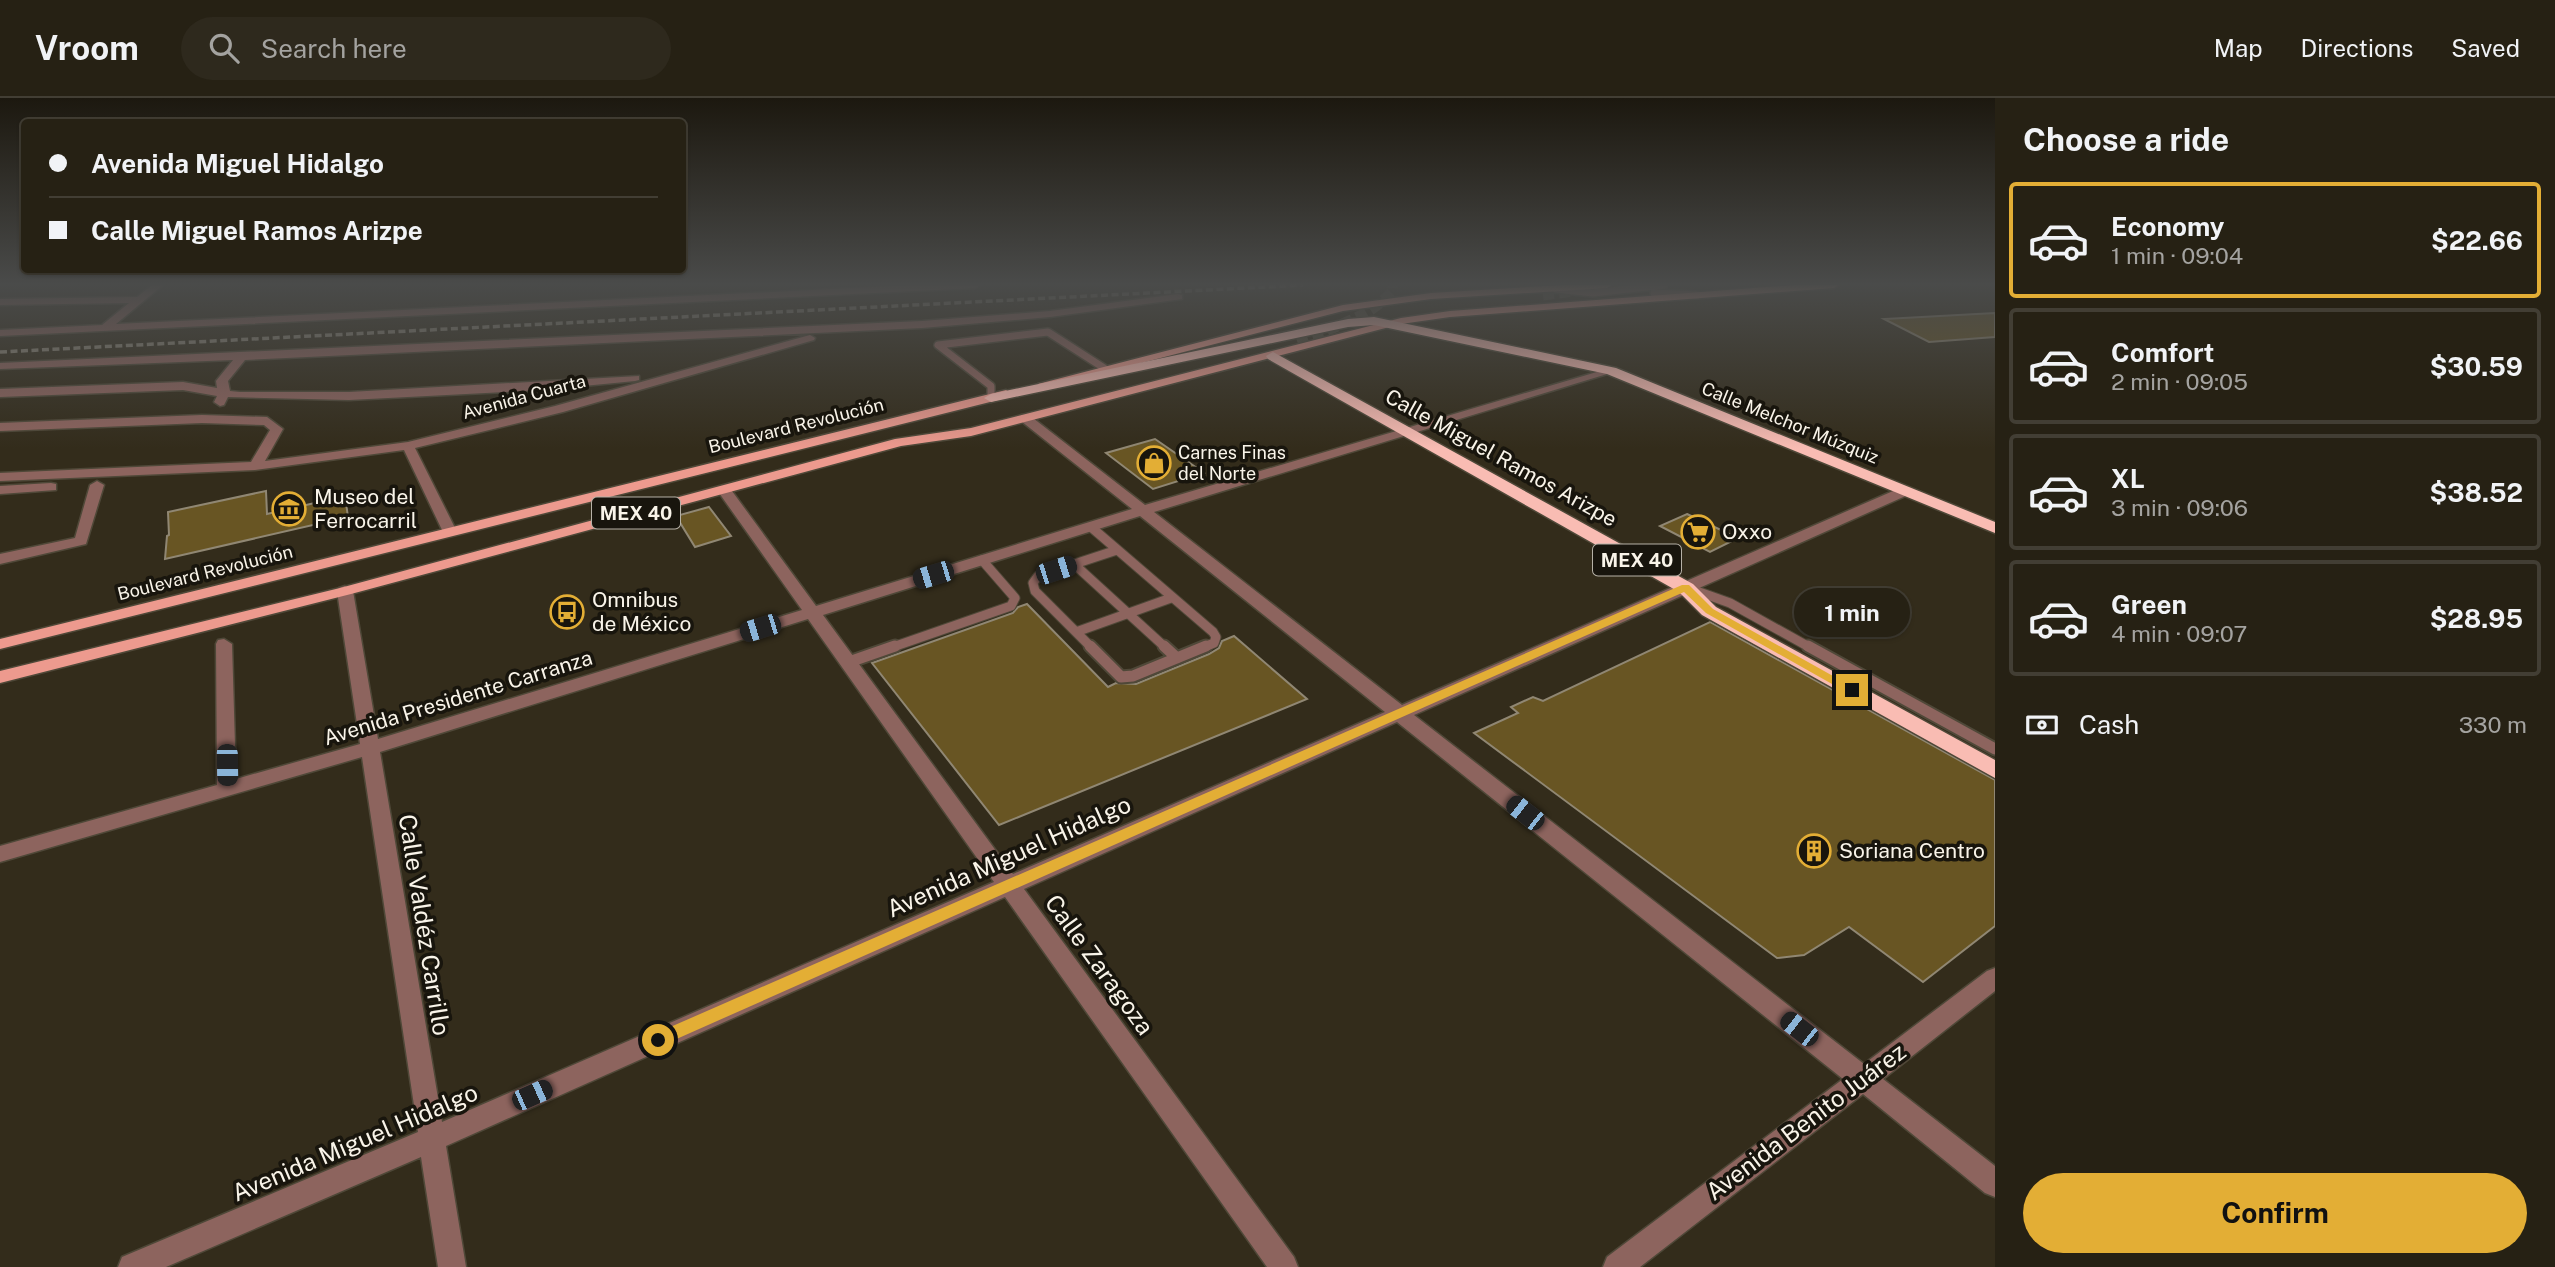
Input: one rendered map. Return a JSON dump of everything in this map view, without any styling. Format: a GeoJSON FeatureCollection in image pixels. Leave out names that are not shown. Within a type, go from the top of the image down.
{"type":"FeatureCollection","features":[{"type":"Feature","properties":{"kind":"highway","name":"Calle Melchor Múzquiz"},"geometry":{"type":"LineString","coordinates":[[991,398],[1269,340]]}},
{"type":"Feature","properties":{"kind":"highway","name":"Calle Melchor Múzquiz"},"geometry":{"type":"LineString","coordinates":[[1468,340],[1611,370],[1995,528]]}},
{"type":"Feature","properties":{"kind":"highway","name":"Calle Miguel Ramos Arizpe"},"geometry":{"type":"LineString","coordinates":[[1273,356],[1686,587],[1709,611],[1995,770]]}},
{"type":"Feature","properties":{"kind":"main road","name":"Boulevard Revolución"},"geometry":{"type":"LineString","coordinates":[[0,644],[1219,340]]}},
{"type":"Feature","properties":{"kind":"main road","name":"MEX 40"},"geometry":{"type":"LineString","coordinates":[[0,677],[345,591],[900,442],[971,432],[1331,340]]}},
{"type":"Feature","properties":{"kind":"main road"},"geometry":{"type":"LineString","coordinates":[[900,442],[1297,341]]}},
{"type":"Feature","properties":{"kind":"street"},"geometry":{"type":"LineString","coordinates":[[0,366],[628,340]]}},
{"type":"Feature","properties":{"kind":"street","name":"Avenida Cuarta"},"geometry":{"type":"LineString","coordinates":[[0,478],[255,466],[408,446],[559,409],[804,340]]}},
{"type":"Feature","properties":{"kind":"street"},"geometry":{"type":"LineString","coordinates":[[202,419],[220,402],[224,393],[222,382],[242,357]]}},
{"type":"Feature","properties":{"kind":"street","name":"Avenida Presidente Carranza"},"geometry":{"type":"LineString","coordinates":[[0,854],[370,748],[1406,430],[1611,370]]}},
{"type":"Feature","properties":{"kind":"street"},"geometry":{"type":"LineString","coordinates":[[0,393],[183,386],[224,393],[296,397],[407,394],[542,386],[683,373]]}},
{"type":"Feature","properties":{"kind":"street"},"geometry":{"type":"LineString","coordinates":[[1025,418],[1995,1183]]}},
{"type":"Feature","properties":{"kind":"street"},"geometry":{"type":"LineString","coordinates":[[0,427],[202,419],[267,421],[277,429],[255,466]]}},
{"type":"Feature","properties":{"kind":"street"},"geometry":{"type":"LineString","coordinates":[[408,446],[450,532]]}},
{"type":"Feature","properties":{"kind":"street","name":"Avenida Cuarta"},"geometry":{"type":"LineString","coordinates":[[0,491],[97,485],[165,472]]}},
{"type":"Feature","properties":{"kind":"street"},"geometry":{"type":"LineString","coordinates":[[0,559],[81,541],[97,485]]}},
{"type":"Feature","properties":{"kind":"street","name":"Calle Zaragoza"},"geometry":{"type":"LineString","coordinates":[[724,490],[1284,1267]]}},
{"type":"Feature","properties":{"kind":"street","name":"Avenida Miguel Hidalgo"},"geometry":{"type":"LineString","coordinates":[[132,1267],[432,1139],[1905,491]]}},
{"type":"Feature","properties":{"kind":"street","name":"Calle Valdéz Carrillo"},"geometry":{"type":"LineString","coordinates":[[345,591],[452,1267]]}},
{"type":"Feature","properties":{"kind":"street"},"geometry":{"type":"LineString","coordinates":[[224,644],[227,789]]}},
{"type":"Feature","properties":{"kind":"street","name":"Avenida Benito Juárez"},"geometry":{"type":"LineString","coordinates":[[1617,1267],[1995,978]]}},
{"type":"Feature","properties":{"kind":"lane"},"geometry":{"type":"LineString","coordinates":[[984,340],[938,345],[991,386],[991,398]]}},
{"type":"Feature","properties":{"kind":"lane"},"geometry":{"type":"LineString","coordinates":[[1060,340],[1104,368]]}},
{"type":"Feature","properties":{"kind":"lane"},"geometry":{"type":"LineString","coordinates":[[1091,527],[1117,550],[1216,638],[1214,643],[1133,676],[1121,677],[1035,591],[1033,583],[1038,576],[1117,550]]}},
{"type":"Feature","properties":{"kind":"lane"},"geometry":{"type":"LineString","coordinates":[[849,662],[1011,606],[1015,598],[982,560]]}},
{"type":"Feature","properties":{"kind":"lane"},"geometry":{"type":"LineString","coordinates":[[1074,564],[1177,658]]}},
{"type":"Feature","properties":{"kind":"lane"},"geometry":{"type":"LineString","coordinates":[[1686,587],[1730,603],[1995,749]]}},
{"type":"Feature","properties":{"kind":"lane"},"geometry":{"type":"LineString","coordinates":[[1076,632],[1171,598]]}},
{"type":"Feature","properties":{"kind":"building"},"geometry":{"type":"Polygon","coordinates":[[[1924,340],[1961,340],[1929,342],[1924,340]]]}},
{"type":"Feature","properties":{"kind":"building","name":"Carnes Finas del Norte"},"geometry":{"type":"Polygon","coordinates":[[[1155,439],[1204,473],[1153,489],[1106,453],[1155,439]]]}},
{"type":"Feature","properties":{"kind":"building"},"geometry":{"type":"Polygon","coordinates":[[[266,491],[267,514],[345,496],[348,517],[165,559],[169,535],[168,512],[266,491]]]}},
{"type":"Feature","properties":{"kind":"building"},"geometry":{"type":"Polygon","coordinates":[[[709,507],[731,536],[695,547],[676,516],[709,507]]]}},
{"type":"Feature","properties":{"kind":"building","name":"Oxxo"},"geometry":{"type":"Polygon","coordinates":[[[1687,514],[1738,538],[1710,552],[1660,526],[1687,514]]]}},
{"type":"Feature","properties":{"kind":"building"},"geometry":{"type":"Polygon","coordinates":[[[1027,604],[1108,687],[1116,683],[1136,684],[1209,654],[1219,648],[1222,641],[1234,636],[1307,699],[999,825],[872,663],[1013,613],[1018,607],[1027,604]]]}},
{"type":"Feature","properties":{"kind":"building","name":"Soriana Centro"},"geometry":{"type":"Polygon","coordinates":[[[1710,622],[1995,780],[1995,926],[1923,982],[1849,927],[1804,955],[1777,958],[1474,733],[1518,713],[1511,707],[1533,697],[1543,701],[1710,622]]]}},
{"type":"Feature","properties":{"kind":"tunnel"},"geometry":{"type":"LineString","coordinates":[[1297,341],[1301,340]]}},
{"type":"Feature","properties":{"kind":"railway"},"geometry":{"type":"LineString","coordinates":[[0,352],[242,340]]}},
{"type":"Feature","properties":{"kind":"place","name":"Carnes Finas del Norte"},"geometry":{"type":"Point","coordinates":[1154,463]}},
{"type":"Feature","properties":{"kind":"place","name":"Museo del Ferrocarril"},"geometry":{"type":"Point","coordinates":[289,509]}},
{"type":"Feature","properties":{"kind":"place","name":"Oxxo"},"geometry":{"type":"Point","coordinates":[1698,532]}},
{"type":"Feature","properties":{"kind":"place","name":"Omnibus de México"},"geometry":{"type":"Point","coordinates":[567,612]}},
{"type":"Feature","properties":{"kind":"place","name":"Soriana Centro"},"geometry":{"type":"Point","coordinates":[1814,851]}},
{"type":"Feature","properties":{"kind":"route"},"geometry":{"type":"LineString","coordinates":[[658,1040],[1686,587],[1709,611],[1852,690]]}}]}
